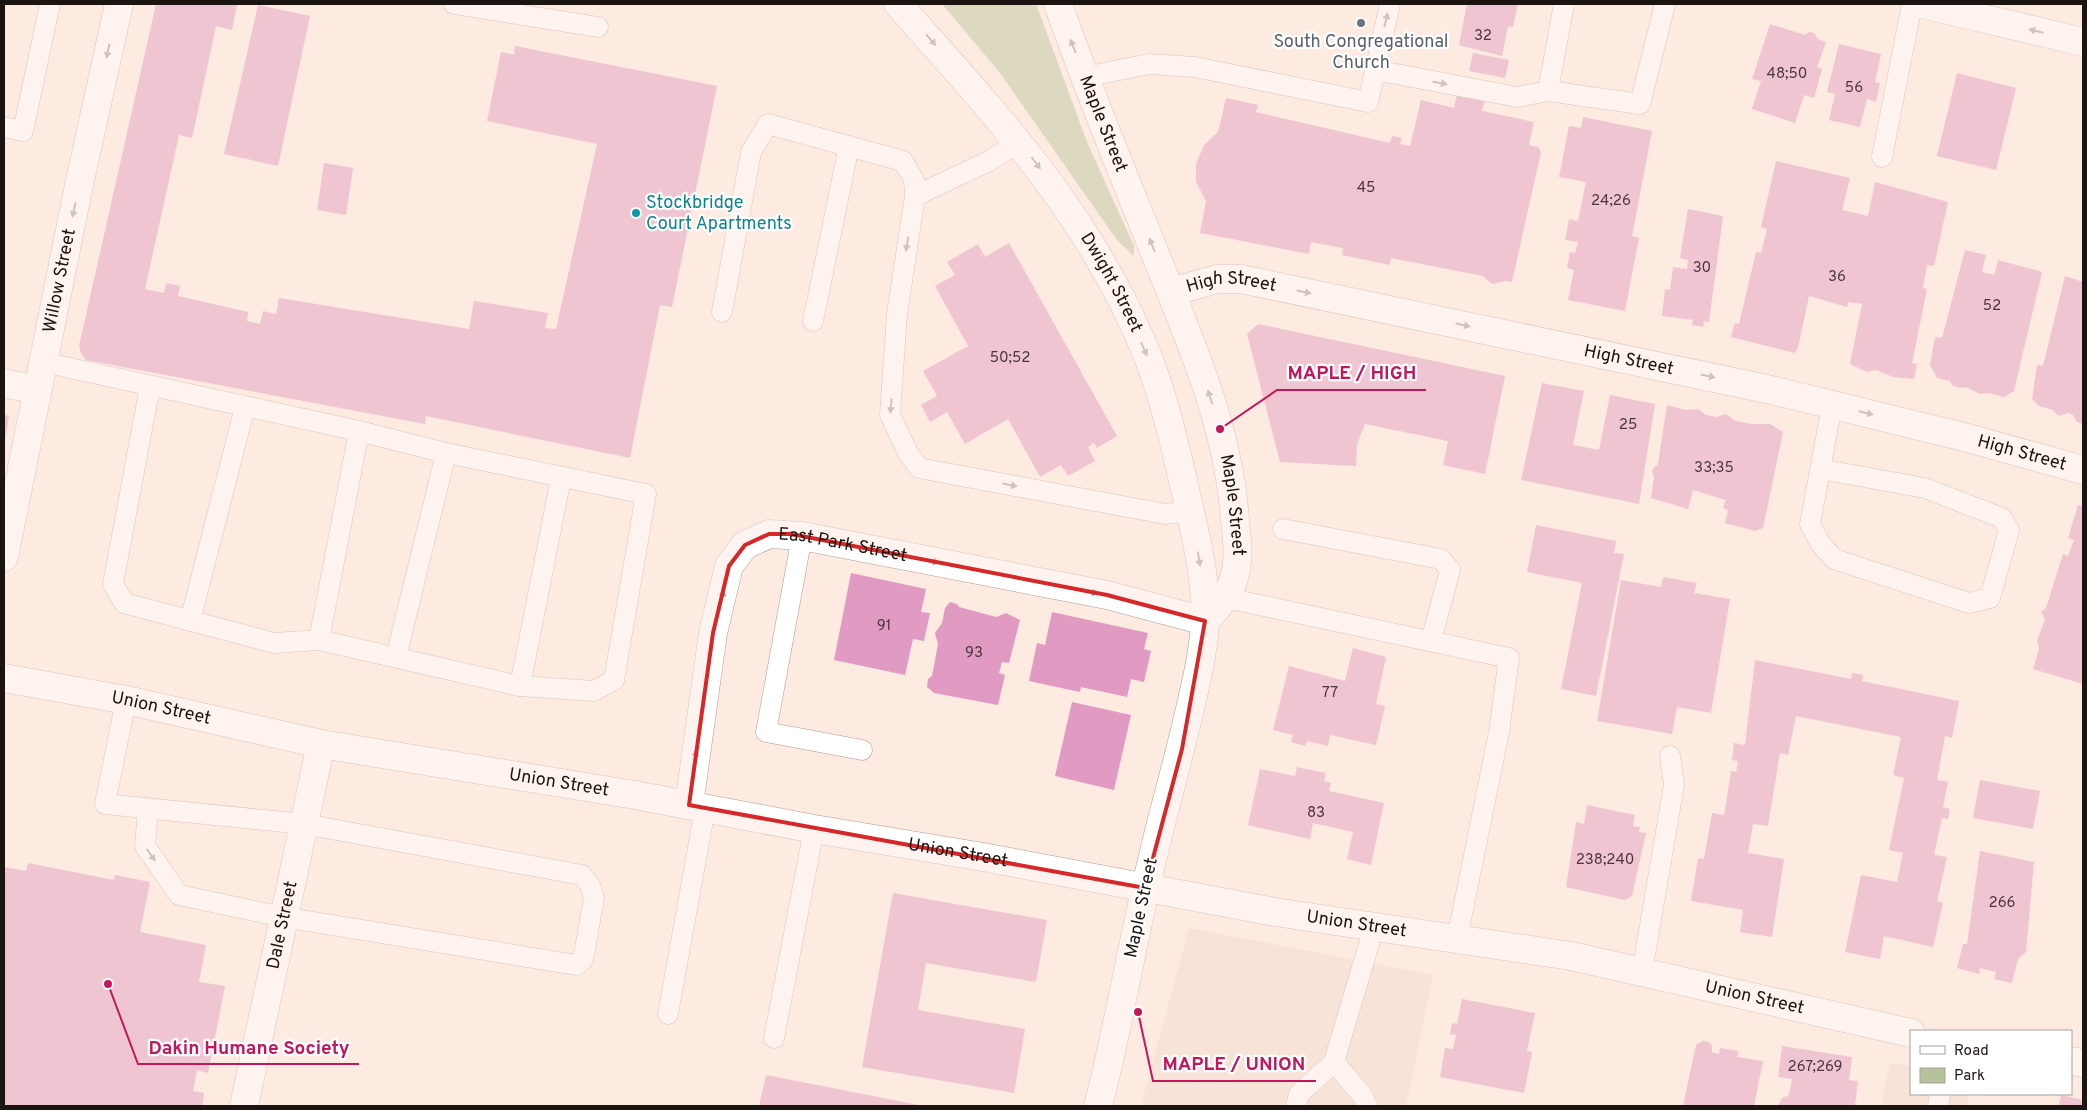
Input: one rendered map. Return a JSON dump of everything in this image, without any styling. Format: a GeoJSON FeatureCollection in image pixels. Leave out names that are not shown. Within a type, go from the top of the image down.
{"type":"FeatureCollection","features":[{"type":"Feature","properties":{"kind":"street","name":"Willow Street"},"geometry":{"type":"LineString","coordinates":[[4,557],[36,390],[119,4]]}},
{"type":"Feature","properties":{"kind":"street","name":"Dwight Street"},"geometry":{"type":"LineString","coordinates":[[898,4],[1019,142],[1044,174],[1082,230],[1117,292],[1148,358],[1164,404],[1190,511],[1201,572],[1205,621]]}},
{"type":"Feature","properties":{"kind":"street","name":"Maple Street"},"geometry":{"type":"LineString","coordinates":[[1058,4],[1208,390],[1228,462],[1234,505],[1238,558],[1236,572],[1226,598],[1205,621],[1196,683],[1184,739],[1145,888],[1113,1051],[1098,1106]]}},
{"type":"Feature","properties":{"kind":"street"},"geometry":{"type":"LineString","coordinates":[[1922,4],[2082,38]]}},
{"type":"Feature","properties":{"kind":"street","name":"High Street"},"geometry":{"type":"LineString","coordinates":[[1171,292],[1217,279],[1241,279],[1678,370],[1964,437],[2083,470]]}},
{"type":"Feature","properties":{"kind":"street"},"geometry":{"type":"LineString","coordinates":[[4,383],[36,390]]}},
{"type":"Feature","properties":{"kind":"street","name":"East Park Street"},"geometry":{"type":"LineString","coordinates":[[697,807],[712,633],[729,566],[745,545],[769,534],[802,536],[1107,595],[1205,621]]}},
{"type":"Feature","properties":{"kind":"street","name":"Union Street"},"geometry":{"type":"LineString","coordinates":[[4,678],[126,700],[321,744],[983,857],[1276,912],[1571,956],[1910,1033]]}},
{"type":"Feature","properties":{"kind":"street","name":"Dale Street"},"geometry":{"type":"LineString","coordinates":[[244,1106],[321,744]]}},
{"type":"Feature","properties":{"kind":"lane"},"geometry":{"type":"LineString","coordinates":[[4,127],[23,131],[50,4]]}},
{"type":"Feature","properties":{"kind":"lane"},"geometry":{"type":"LineString","coordinates":[[454,4],[560,12],[598,27]]}},
{"type":"Feature","properties":{"kind":"lane"},"geometry":{"type":"LineString","coordinates":[[1085,77],[1149,64],[1195,67],[1368,102],[1390,4]]}},
{"type":"Feature","properties":{"kind":"lane"},"geometry":{"type":"LineString","coordinates":[[1548,90],[1564,4]]}},
{"type":"Feature","properties":{"kind":"lane"},"geometry":{"type":"LineString","coordinates":[[1375,70],[1517,98],[1548,90],[1640,104],[1665,4]]}},
{"type":"Feature","properties":{"kind":"lane"},"geometry":{"type":"LineString","coordinates":[[1882,157],[1912,4]]}},
{"type":"Feature","properties":{"kind":"lane"},"geometry":{"type":"LineString","coordinates":[[722,312],[751,152],[768,124],[903,160],[914,180],[915,196],[897,314],[890,415],[908,453],[919,468],[1165,514],[1190,511]]}},
{"type":"Feature","properties":{"kind":"lane"},"geometry":{"type":"LineString","coordinates":[[915,196],[989,160],[1019,142]]}},
{"type":"Feature","properties":{"kind":"lane"},"geometry":{"type":"LineString","coordinates":[[812,321],[848,146]]}},
{"type":"Feature","properties":{"kind":"lane"},"geometry":{"type":"LineString","coordinates":[[42,362],[359,431],[446,453],[646,494],[614,680],[594,691],[520,686],[319,640],[274,643],[124,604],[113,584],[150,386]]}},
{"type":"Feature","properties":{"kind":"lane"},"geometry":{"type":"LineString","coordinates":[[1820,469],[1924,488],[2002,518],[2009,530],[1990,598],[1969,603],[1834,559],[1820,543],[1810,524],[1820,469],[1832,405]]}},
{"type":"Feature","properties":{"kind":"lane"},"geometry":{"type":"LineString","coordinates":[[190,621],[245,406]]}},
{"type":"Feature","properties":{"kind":"lane"},"geometry":{"type":"LineString","coordinates":[[319,640],[359,431]]}},
{"type":"Feature","properties":{"kind":"lane"},"geometry":{"type":"LineString","coordinates":[[396,657],[446,453]]}},
{"type":"Feature","properties":{"kind":"lane"},"geometry":{"type":"LineString","coordinates":[[520,686],[561,478]]}},
{"type":"Feature","properties":{"kind":"lane"},"geometry":{"type":"LineString","coordinates":[[1283,529],[1441,559],[1450,570],[1431,641]]}},
{"type":"Feature","properties":{"kind":"lane"},"geometry":{"type":"LineString","coordinates":[[802,536],[766,732],[862,750]]}},
{"type":"Feature","properties":{"kind":"lane"},"geometry":{"type":"LineString","coordinates":[[1226,598],[1509,658],[1499,732],[1457,939]]}},
{"type":"Feature","properties":{"kind":"lane"},"geometry":{"type":"LineString","coordinates":[[126,700],[105,804],[304,824],[582,875],[590,885],[594,898],[586,952],[583,960],[576,965],[283,917],[179,895],[145,846],[148,809]]}},
{"type":"Feature","properties":{"kind":"lane"},"geometry":{"type":"LineString","coordinates":[[1642,972],[1674,785],[1670,756]]}},
{"type":"Feature","properties":{"kind":"lane"},"geometry":{"type":"LineString","coordinates":[[668,1014],[697,807]]}},
{"type":"Feature","properties":{"kind":"lane"},"geometry":{"type":"LineString","coordinates":[[774,1038],[814,829]]}},
{"type":"Feature","properties":{"kind":"lane"},"geometry":{"type":"LineString","coordinates":[[1296,1106],[1299,1094],[1334,1062],[1374,927]]}},
{"type":"Feature","properties":{"kind":"lane"},"geometry":{"type":"LineString","coordinates":[[1334,1062],[1362,1095],[1366,1106]]}},
{"type":"Feature","properties":{"kind":"highlighted area"},"geometry":{"type":"Polygon","coordinates":[[[769,534],[791,534],[1107,595],[1205,621],[1182,749],[1145,888],[689,805],[713,633],[729,566],[745,545],[769,534]]]}},
{"type":"Feature","properties":{"kind":"shaded area"},"geometry":{"type":"Polygon","coordinates":[[[1189,928],[1433,975],[1406,1106],[1141,1106],[1189,928]]]}},
{"type":"Feature","properties":{"kind":"shaded area"},"geometry":{"type":"Polygon","coordinates":[[[1890,1063],[1910,1066],[1910,1095],[1970,1095],[1967,1106],[1881,1106],[1890,1063]]]}},
{"type":"Feature","properties":{"kind":"green space"},"geometry":{"type":"Polygon","coordinates":[[[942,4],[1036,4],[1087,142],[1134,246],[1134,256],[1117,240],[1000,73],[942,4]]]}},
{"type":"Feature","properties":{"kind":"building","name":"Stockbridge Court Apartments"},"geometry":{"type":"Polygon","coordinates":[[[156,4],[237,4],[232,30],[216,26],[192,138],[179,135],[145,289],[164,293],[166,283],[180,286],[178,296],[248,312],[247,321],[260,324],[263,311],[276,314],[279,298],[469,329],[474,301],[548,313],[545,328],[556,329],[597,144],[487,121],[501,52],[514,55],[515,46],[717,86],[672,307],[660,305],[630,458],[426,416],[425,424],[86,360],[79,346],[156,4]]]}},
{"type":"Feature","properties":{"kind":"building"},"geometry":{"type":"Polygon","coordinates":[[[1467,4],[1518,4],[1513,27],[1508,26],[1502,56],[1459,45],[1467,4]]]}},
{"type":"Feature","properties":{"kind":"building"},"geometry":{"type":"Polygon","coordinates":[[[258,5],[310,16],[278,166],[224,154],[258,5]]]}},
{"type":"Feature","properties":{"kind":"building"},"geometry":{"type":"Polygon","coordinates":[[[1770,24],[1805,35],[1809,32],[1814,33],[1818,39],[1826,42],[1817,67],[1822,69],[1814,98],[1804,95],[1795,123],[1752,109],[1761,81],[1752,79],[1770,24]]]}},
{"type":"Feature","properties":{"kind":"building"},"geometry":{"type":"Polygon","coordinates":[[[1839,44],[1881,54],[1875,82],[1880,83],[1876,102],[1867,99],[1860,127],[1829,120],[1835,94],[1827,92],[1839,44]]]}},
{"type":"Feature","properties":{"kind":"building"},"geometry":{"type":"Polygon","coordinates":[[[1473,53],[1509,60],[1505,78],[1469,71],[1473,53]]]}},
{"type":"Feature","properties":{"kind":"building"},"geometry":{"type":"Polygon","coordinates":[[[1957,73],[2016,88],[1996,170],[1937,156],[1957,73]]]}},
{"type":"Feature","properties":{"kind":"building"},"geometry":{"type":"Polygon","coordinates":[[[1457,94],[1485,100],[1482,111],[1534,122],[1529,145],[1538,147],[1541,152],[1512,282],[1506,281],[1492,284],[1483,276],[1391,258],[1390,265],[1342,255],[1343,248],[1311,242],[1309,254],[1200,233],[1206,201],[1196,182],[1196,164],[1204,145],[1218,132],[1226,98],[1258,105],[1256,112],[1390,143],[1392,136],[1402,138],[1400,144],[1410,146],[1421,100],[1454,108],[1457,94]]]}},
{"type":"Feature","properties":{"kind":"building"},"geometry":{"type":"Polygon","coordinates":[[[1583,117],[1652,131],[1632,236],[1639,238],[1625,311],[1568,300],[1574,270],[1567,268],[1570,252],[1575,253],[1578,242],[1565,240],[1569,219],[1578,221],[1586,182],[1559,177],[1569,126],[1581,128],[1583,117]]]}},
{"type":"Feature","properties":{"kind":"building"},"geometry":{"type":"Polygon","coordinates":[[[1776,161],[1850,178],[1842,210],[1868,216],[1875,182],[1948,202],[1934,266],[1927,265],[1923,288],[1927,289],[1912,363],[1917,364],[1914,379],[1893,377],[1876,370],[1867,372],[1850,364],[1862,304],[1848,302],[1847,307],[1809,296],[1798,348],[1795,353],[1731,337],[1735,323],[1739,324],[1756,252],[1761,253],[1767,229],[1761,227],[1776,161]]]}},
{"type":"Feature","properties":{"kind":"building"},"geometry":{"type":"Polygon","coordinates":[[[324,163],[353,168],[346,215],[317,210],[324,163]]]}},
{"type":"Feature","properties":{"kind":"building"},"geometry":{"type":"Polygon","coordinates":[[[1688,209],[1723,216],[1709,322],[1704,321],[1703,327],[1692,325],[1693,320],[1662,316],[1665,289],[1670,290],[1673,267],[1687,269],[1688,260],[1680,258],[1688,209]]]}},
{"type":"Feature","properties":{"kind":"building"},"geometry":{"type":"Polygon","coordinates":[[[1009,243],[1117,436],[1097,448],[1094,443],[1088,447],[1095,461],[1068,476],[1061,465],[1040,477],[1008,419],[965,444],[947,412],[930,422],[921,405],[937,396],[923,371],[968,346],[935,286],[955,275],[947,262],[978,244],[985,257],[1009,243]]]}},
{"type":"Feature","properties":{"kind":"building"},"geometry":{"type":"Polygon","coordinates":[[[1965,250],[1986,255],[1982,272],[1994,275],[1998,260],[2042,272],[2014,391],[2004,397],[1989,393],[1980,394],[1966,387],[1953,386],[1950,381],[1937,378],[1930,365],[1935,337],[1942,338],[1965,250]]]}},
{"type":"Feature","properties":{"kind":"building"},"geometry":{"type":"Polygon","coordinates":[[[2065,276],[2083,282],[2083,424],[2077,422],[2073,415],[2068,413],[2058,416],[2053,410],[2039,406],[2032,399],[2037,365],[2043,366],[2065,276]]]}},
{"type":"Feature","properties":{"kind":"building"},"geometry":{"type":"Polygon","coordinates":[[[1258,324],[1505,376],[1485,474],[1443,465],[1448,441],[1365,424],[1357,444],[1356,466],[1280,462],[1247,334],[1258,324]]]}},
{"type":"Feature","properties":{"kind":"building"},"geometry":{"type":"Polygon","coordinates":[[[1542,383],[1584,391],[1573,445],[1599,450],[1610,395],[1655,404],[1639,504],[1521,480],[1542,383]]]}},
{"type":"Feature","properties":{"kind":"building"},"geometry":{"type":"Polygon","coordinates":[[[1667,405],[1685,410],[1698,409],[1706,415],[1716,417],[1726,414],[1736,421],[1752,424],[1770,424],[1783,432],[1763,528],[1755,531],[1725,523],[1728,510],[1723,508],[1726,500],[1693,490],[1688,509],[1651,498],[1654,477],[1652,470],[1658,464],[1667,405]]]}},
{"type":"Feature","properties":{"kind":"building"},"geometry":{"type":"Polygon","coordinates":[[[4,415],[9,416],[5,441],[4,441],[4,415]]]}},
{"type":"Feature","properties":{"kind":"building"},"geometry":{"type":"Polygon","coordinates":[[[2078,505],[2083,506],[2083,684],[2033,669],[2039,649],[2037,641],[2045,619],[2041,612],[2046,608],[2063,554],[2068,556],[2074,540],[2068,538],[2078,505]]]}},
{"type":"Feature","properties":{"kind":"building"},"geometry":{"type":"Polygon","coordinates":[[[1536,525],[1616,541],[1614,553],[1624,554],[1596,696],[1561,689],[1582,583],[1527,572],[1536,525]]]}},
{"type":"Feature","properties":{"kind":"building"},"geometry":{"type":"Polygon","coordinates":[[[851,573],[926,589],[921,612],[930,613],[924,641],[913,639],[905,675],[834,660],[851,573]]]}},
{"type":"Feature","properties":{"kind":"building"},"geometry":{"type":"Polygon","coordinates":[[[1663,577],[1697,583],[1694,593],[1730,599],[1711,713],[1677,707],[1672,734],[1597,721],[1621,580],[1661,587],[1663,577]]]}},
{"type":"Feature","properties":{"kind":"building"},"geometry":{"type":"Polygon","coordinates":[[[950,602],[957,604],[959,607],[996,617],[1006,613],[1020,620],[1009,663],[1002,662],[999,673],[1005,675],[998,705],[934,693],[927,687],[928,679],[932,676],[938,644],[935,633],[942,623],[945,608],[950,602]]]}},
{"type":"Feature","properties":{"kind":"building"},"geometry":{"type":"Polygon","coordinates":[[[1052,612],[1148,633],[1144,649],[1151,651],[1144,682],[1131,679],[1127,697],[1081,687],[1080,692],[1029,681],[1037,643],[1045,645],[1052,612]]]}},
{"type":"Feature","properties":{"kind":"building"},"geometry":{"type":"Polygon","coordinates":[[[1353,648],[1386,657],[1376,704],[1385,706],[1376,745],[1330,735],[1328,746],[1307,741],[1305,746],[1291,742],[1293,735],[1273,730],[1289,666],[1345,681],[1353,648]]]}},
{"type":"Feature","properties":{"kind":"building"},"geometry":{"type":"Polygon","coordinates":[[[1755,660],[1851,679],[1852,673],[1863,675],[1862,681],[1959,701],[1952,738],[1945,736],[1937,780],[1948,782],[1943,807],[1950,809],[1948,819],[1942,818],[1934,855],[1947,857],[1937,901],[1943,903],[1933,947],[1884,936],[1880,959],[1845,952],[1861,875],[1897,882],[1903,853],[1889,850],[1904,778],[1893,775],[1901,737],[1796,716],[1788,755],[1780,753],[1768,826],[1753,824],[1748,853],[1784,859],[1772,937],[1740,932],[1743,910],[1691,901],[1698,858],[1704,859],[1712,813],[1724,815],[1731,771],[1736,772],[1738,761],[1732,760],[1734,743],[1745,745],[1755,660]]]}},
{"type":"Feature","properties":{"kind":"building"},"geometry":{"type":"Polygon","coordinates":[[[1072,702],[1131,715],[1114,790],[1055,776],[1072,702]]]}},
{"type":"Feature","properties":{"kind":"building"},"geometry":{"type":"Polygon","coordinates":[[[1297,767],[1326,773],[1324,781],[1331,783],[1329,791],[1384,803],[1371,865],[1347,859],[1353,832],[1313,823],[1310,839],[1248,825],[1260,769],[1295,776],[1297,767]]]}},
{"type":"Feature","properties":{"kind":"building"},"geometry":{"type":"Polygon","coordinates":[[[1980,780],[2040,791],[2033,829],[1973,818],[1980,780]]]}},
{"type":"Feature","properties":{"kind":"building"},"geometry":{"type":"Polygon","coordinates":[[[1587,805],[1635,815],[1633,826],[1640,827],[1639,832],[1646,833],[1632,896],[1625,900],[1566,887],[1576,822],[1584,824],[1587,805]]]}},
{"type":"Feature","properties":{"kind":"building"},"geometry":{"type":"Polygon","coordinates":[[[1980,851],[2034,862],[2026,952],[2018,959],[2012,983],[1994,979],[1996,972],[1980,968],[1979,974],[1957,968],[1963,944],[1967,944],[1980,851]]]}},
{"type":"Feature","properties":{"kind":"building"},"geometry":{"type":"Polygon","coordinates":[[[28,863],[114,880],[115,875],[150,882],[140,932],[206,945],[199,982],[225,986],[208,1073],[197,1070],[193,1091],[204,1093],[202,1106],[4,1106],[4,867],[26,871],[28,863]]]}},
{"type":"Feature","properties":{"kind":"building"},"geometry":{"type":"Polygon","coordinates":[[[893,893],[1047,920],[1036,982],[926,963],[918,1010],[1025,1029],[1014,1093],[862,1067],[893,893]]]}},
{"type":"Feature","properties":{"kind":"building"},"geometry":{"type":"Polygon","coordinates":[[[1462,999],[1535,1013],[1527,1051],[1532,1052],[1524,1093],[1440,1077],[1445,1048],[1453,1049],[1456,1035],[1450,1034],[1452,1023],[1457,1024],[1462,999]]]}},
{"type":"Feature","properties":{"kind":"building"},"geometry":{"type":"Polygon","coordinates":[[[1703,1041],[1709,1042],[1712,1046],[1712,1052],[1719,1054],[1720,1048],[1739,1051],[1737,1057],[1763,1061],[1754,1106],[1683,1106],[1696,1045],[1703,1041]]]}},
{"type":"Feature","properties":{"kind":"building"},"geometry":{"type":"Polygon","coordinates":[[[1782,1046],[1852,1057],[1849,1080],[1858,1081],[1855,1106],[1778,1106],[1782,1098],[1789,1095],[1792,1079],[1778,1077],[1782,1046]]]}},
{"type":"Feature","properties":{"kind":"building"},"geometry":{"type":"Polygon","coordinates":[[[766,1075],[919,1105],[919,1106],[759,1106],[766,1075]]]}},
{"type":"Feature","properties":{"kind":"building"},"geometry":{"type":"Polygon","coordinates":[[[2061,1095],[2083,1100],[2083,1106],[2059,1105],[2061,1095]]]}},
{"type":"Feature","properties":{"kind":"place","name":"South Congregational Church"},"geometry":{"type":"Point","coordinates":[1361,23]}},
{"type":"Feature","properties":{"kind":"place","name":"Stockbridge Court Apartments"},"geometry":{"type":"Point","coordinates":[636,213]}},
{"type":"Feature","properties":{"kind":"place","name":"MAPLE / HIGH"},"geometry":{"type":"Point","coordinates":[1220,429]}},
{"type":"Feature","properties":{"kind":"place","name":"Dakin Humane Society"},"geometry":{"type":"Point","coordinates":[108,984]}},
{"type":"Feature","properties":{"kind":"place","name":"MAPLE / UNION"},"geometry":{"type":"Point","coordinates":[1138,1012]}}]}
